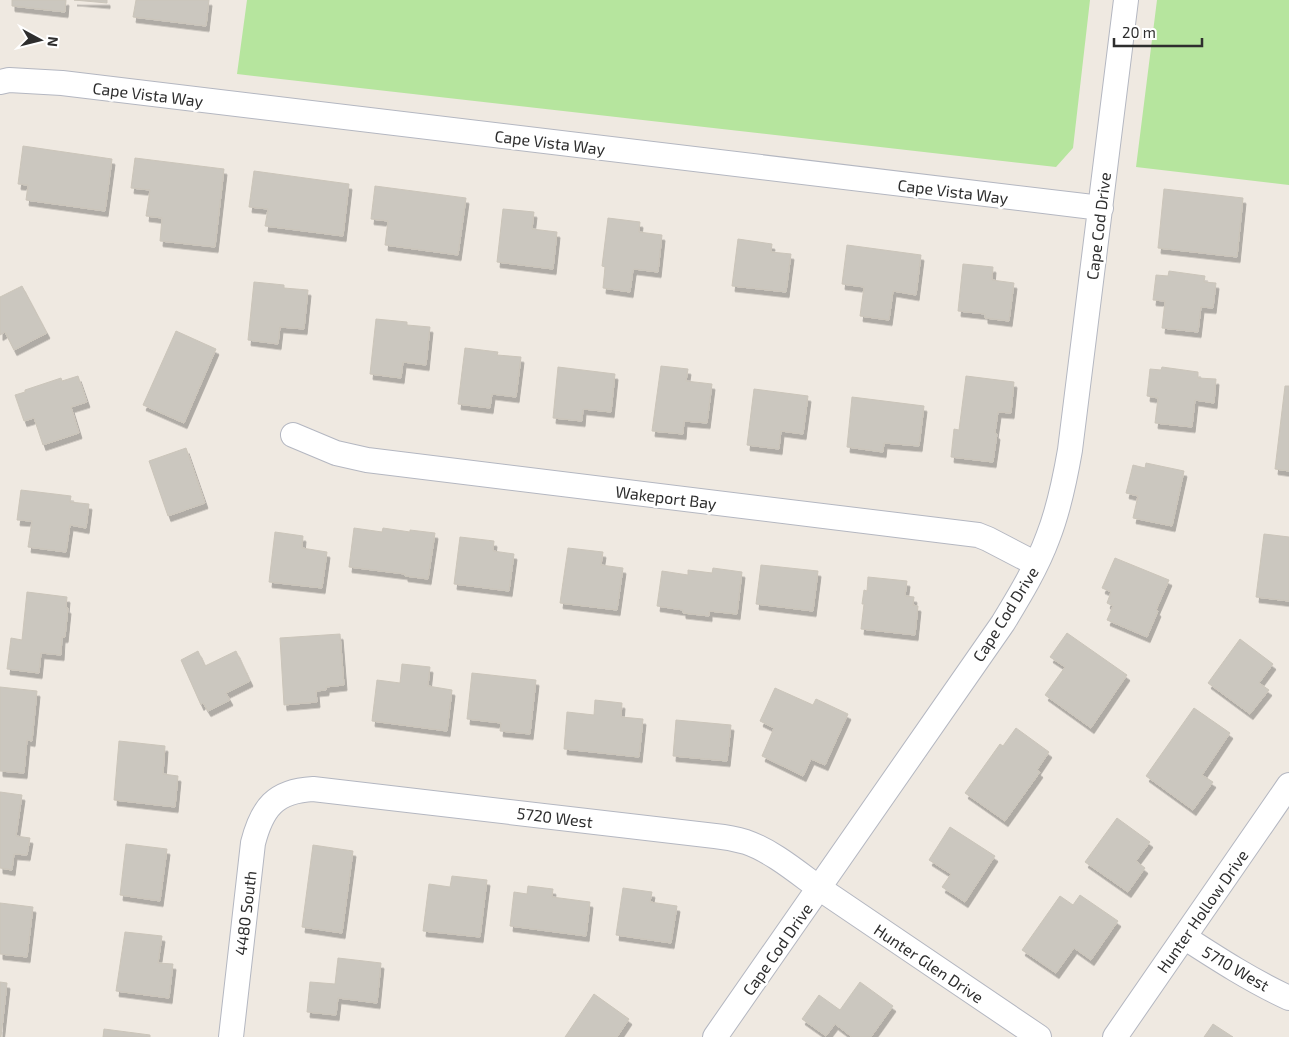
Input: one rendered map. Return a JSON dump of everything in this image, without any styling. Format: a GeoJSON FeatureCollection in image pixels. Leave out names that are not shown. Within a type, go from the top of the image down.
{"type":"FeatureCollection","features":[{"type":"Feature","properties":{"kind":"street","name":"Cape Cod Drive"},"geometry":{"type":"LineString","coordinates":[[715,1037],[1003,622],[1019,596],[1049,536],[1065,479],[1070,450],[1126,0]]}},
{"type":"Feature","properties":{"kind":"street","name":"Cape Vista Way"},"geometry":{"type":"LineString","coordinates":[[0,82],[9,80],[72,84],[1101,208]]}},
{"type":"Feature","properties":{"kind":"street","name":"Wakeport Bay"},"geometry":{"type":"LineString","coordinates":[[293,435],[336,453],[367,460],[978,535],[1036,564]]}},
{"type":"Feature","properties":{"kind":"street","name":"Hunter Hollow Drive"},"geometry":{"type":"LineString","coordinates":[[1115,1037],[1289,785]]}},
{"type":"Feature","properties":{"kind":"street","name":"5720 West"},"geometry":{"type":"LineString","coordinates":[[279,798],[290,792],[324,789],[731,838],[760,848],[788,865],[819,888]]}},
{"type":"Feature","properties":{"kind":"street","name":"4480 South"},"geometry":{"type":"LineString","coordinates":[[231,1037],[253,843],[262,817],[269,806],[279,798]]}},
{"type":"Feature","properties":{"kind":"street","name":"Hunter Glen Drive"},"geometry":{"type":"LineString","coordinates":[[819,888],[1039,1037]]}},
{"type":"Feature","properties":{"kind":"street","name":"5710 West"},"geometry":{"type":"LineString","coordinates":[[1184,937],[1256,982],[1289,998]]}},
{"type":"Feature","properties":{"kind":"green space"},"geometry":{"type":"Polygon","coordinates":[[[247,0],[1090,0],[1073,148],[1056,167],[237,74],[247,0]]]}},
{"type":"Feature","properties":{"kind":"green space"},"geometry":{"type":"Polygon","coordinates":[[[1157,0],[1289,0],[1289,185],[1136,167],[1157,0]]]}},
{"type":"Feature","properties":{"kind":"building"},"geometry":{"type":"Polygon","coordinates":[[[12,0],[66,0],[65,12],[12,6],[12,0]]]}},
{"type":"Feature","properties":{"kind":"building"},"geometry":{"type":"Polygon","coordinates":[[[74,0],[107,0],[107,3],[74,0]]]}},
{"type":"Feature","properties":{"kind":"building"},"geometry":{"type":"Polygon","coordinates":[[[136,0],[209,0],[206,26],[133,17],[136,0]]]}},
{"type":"Feature","properties":{"kind":"building"},"geometry":{"type":"Polygon","coordinates":[[[23,146],[112,159],[105,211],[26,200],[28,185],[18,184],[23,146]]]}},
{"type":"Feature","properties":{"kind":"building"},"geometry":{"type":"Polygon","coordinates":[[[135,158],[224,169],[215,247],[160,241],[162,218],[146,216],[150,190],[131,188],[135,158]]]}},
{"type":"Feature","properties":{"kind":"building"},"geometry":{"type":"Polygon","coordinates":[[[254,171],[349,184],[343,236],[265,226],[268,209],[249,207],[254,171]]]}},
{"type":"Feature","properties":{"kind":"building"},"geometry":{"type":"Polygon","coordinates":[[[375,186],[466,198],[458,255],[385,245],[388,221],[371,219],[375,186]]]}},
{"type":"Feature","properties":{"kind":"building"},"geometry":{"type":"Polygon","coordinates":[[[1164,189],[1243,198],[1237,257],[1158,248],[1164,189]]]}},
{"type":"Feature","properties":{"kind":"building"},"geometry":{"type":"Polygon","coordinates":[[[503,209],[534,212],[532,229],[557,232],[553,269],[497,262],[503,209]]]}},
{"type":"Feature","properties":{"kind":"building"},"geometry":{"type":"Polygon","coordinates":[[[608,218],[640,222],[639,232],[662,235],[658,272],[634,269],[630,292],[603,288],[605,267],[602,266],[608,218]]]}},
{"type":"Feature","properties":{"kind":"building"},"geometry":{"type":"Polygon","coordinates":[[[738,239],[772,244],[771,252],[791,254],[786,292],[732,286],[738,239]]]}},
{"type":"Feature","properties":{"kind":"building"},"geometry":{"type":"Polygon","coordinates":[[[847,245],[921,255],[916,295],[893,291],[889,320],[860,316],[864,287],[842,284],[847,245]]]}},
{"type":"Feature","properties":{"kind":"building"},"geometry":{"type":"Polygon","coordinates":[[[963,264],[993,267],[992,280],[1014,283],[1009,321],[985,318],[985,314],[958,311],[963,264]]]}},
{"type":"Feature","properties":{"kind":"building"},"geometry":{"type":"Polygon","coordinates":[[[1169,271],[1205,276],[1204,282],[1216,283],[1213,308],[1201,307],[1198,332],[1162,328],[1165,301],[1153,300],[1156,275],[1168,276],[1169,271]]]}},
{"type":"Feature","properties":{"kind":"building"},"geometry":{"type":"Polygon","coordinates":[[[254,282],[284,285],[284,288],[308,290],[304,329],[280,327],[278,344],[248,340],[254,282]]]}},
{"type":"Feature","properties":{"kind":"building"},"geometry":{"type":"Polygon","coordinates":[[[22,286],[47,333],[14,350],[5,332],[0,335],[0,297],[22,286]]]}},
{"type":"Feature","properties":{"kind":"building"},"geometry":{"type":"Polygon","coordinates":[[[376,319],[407,322],[407,325],[430,327],[426,365],[403,362],[401,378],[370,374],[376,319]]]}},
{"type":"Feature","properties":{"kind":"building"},"geometry":{"type":"Polygon","coordinates":[[[176,331],[216,349],[184,423],[143,405],[176,331]]]}},
{"type":"Feature","properties":{"kind":"building"},"geometry":{"type":"Polygon","coordinates":[[[465,348],[498,352],[497,355],[521,357],[516,397],[492,394],[490,408],[458,404],[465,348]]]}},
{"type":"Feature","properties":{"kind":"building"},"geometry":{"type":"Polygon","coordinates":[[[661,366],[688,369],[686,381],[712,384],[707,423],[684,421],[683,434],[652,431],[661,366]]]}},
{"type":"Feature","properties":{"kind":"building"},"geometry":{"type":"Polygon","coordinates":[[[558,367],[615,374],[611,412],[583,409],[582,421],[553,418],[558,367]]]}},
{"type":"Feature","properties":{"kind":"building"},"geometry":{"type":"Polygon","coordinates":[[[1162,367],[1198,372],[1198,378],[1216,379],[1214,403],[1195,400],[1192,427],[1155,423],[1158,398],[1147,396],[1150,369],[1161,370],[1162,367]]]}},
{"type":"Feature","properties":{"kind":"building"},"geometry":{"type":"Polygon","coordinates":[[[78,376],[87,402],[71,407],[79,433],[43,445],[34,418],[24,421],[15,395],[61,378],[62,381],[78,376]]]}},
{"type":"Feature","properties":{"kind":"building"},"geometry":{"type":"Polygon","coordinates":[[[966,376],[1014,382],[1011,413],[998,412],[993,462],[951,457],[954,429],[959,430],[966,376]]]}},
{"type":"Feature","properties":{"kind":"building"},"geometry":{"type":"Polygon","coordinates":[[[1285,386],[1289,386],[1289,471],[1275,469],[1285,386]]]}},
{"type":"Feature","properties":{"kind":"building"},"geometry":{"type":"Polygon","coordinates":[[[754,389],[808,396],[803,434],[781,431],[779,449],[747,445],[754,389]]]}},
{"type":"Feature","properties":{"kind":"building"},"geometry":{"type":"Polygon","coordinates":[[[852,397],[924,406],[919,446],[884,443],[883,452],[847,447],[852,397]]]}},
{"type":"Feature","properties":{"kind":"building"},"geometry":{"type":"Polygon","coordinates":[[[186,448],[205,503],[168,516],[149,461],[186,448]]]}},
{"type":"Feature","properties":{"kind":"building"},"geometry":{"type":"Polygon","coordinates":[[[1146,463],[1184,471],[1172,526],[1133,518],[1138,496],[1126,493],[1133,465],[1145,468],[1146,463]]]}},
{"type":"Feature","properties":{"kind":"building"},"geometry":{"type":"Polygon","coordinates":[[[21,490],[71,496],[70,502],[89,504],[86,528],[70,525],[66,552],[28,547],[32,521],[17,520],[21,490]]]}},
{"type":"Feature","properties":{"kind":"building"},"geometry":{"type":"Polygon","coordinates":[[[354,528],[382,532],[383,528],[435,533],[428,579],[349,567],[354,528]]]}},
{"type":"Feature","properties":{"kind":"building"},"geometry":{"type":"Polygon","coordinates":[[[275,532],[303,536],[302,548],[327,552],[322,588],[269,582],[275,532]]]}},
{"type":"Feature","properties":{"kind":"building"},"geometry":{"type":"Polygon","coordinates":[[[1264,534],[1289,537],[1289,601],[1256,597],[1264,534]]]}},
{"type":"Feature","properties":{"kind":"building"},"geometry":{"type":"Polygon","coordinates":[[[460,537],[494,541],[493,551],[514,554],[509,591],[454,584],[460,537]]]}},
{"type":"Feature","properties":{"kind":"building"},"geometry":{"type":"Polygon","coordinates":[[[568,548],[603,552],[601,565],[623,568],[617,610],[560,603],[568,548]]]}},
{"type":"Feature","properties":{"kind":"building"},"geometry":{"type":"Polygon","coordinates":[[[1115,558],[1169,580],[1147,637],[1107,620],[1113,606],[1107,603],[1111,592],[1102,588],[1115,558]]]}},
{"type":"Feature","properties":{"kind":"building"},"geometry":{"type":"Polygon","coordinates":[[[761,565],[818,571],[813,611],[756,604],[761,565]]]}},
{"type":"Feature","properties":{"kind":"building"},"geometry":{"type":"Polygon","coordinates":[[[713,568],[742,572],[737,614],[709,611],[709,616],[683,613],[683,610],[657,606],[662,571],[688,575],[688,570],[712,573],[713,568]]]}},
{"type":"Feature","properties":{"kind":"building"},"geometry":{"type":"Polygon","coordinates":[[[868,577],[907,581],[905,596],[914,597],[913,605],[918,606],[915,635],[861,629],[864,604],[862,604],[864,590],[867,591],[868,577]]]}},
{"type":"Feature","properties":{"kind":"building"},"geometry":{"type":"Polygon","coordinates":[[[27,592],[67,597],[66,608],[68,608],[65,637],[62,637],[61,655],[41,653],[39,673],[7,669],[11,638],[22,640],[27,592]]]}},
{"type":"Feature","properties":{"kind":"building"},"geometry":{"type":"Polygon","coordinates":[[[1067,633],[1127,675],[1091,728],[1045,695],[1065,667],[1050,657],[1067,633]]]}},
{"type":"Feature","properties":{"kind":"building"},"geometry":{"type":"Polygon","coordinates":[[[340,634],[344,685],[326,687],[326,690],[316,691],[317,702],[284,705],[280,638],[340,634]]]}},
{"type":"Feature","properties":{"kind":"building"},"geometry":{"type":"Polygon","coordinates":[[[1240,639],[1273,664],[1259,683],[1269,690],[1250,714],[1208,683],[1240,639]]]}},
{"type":"Feature","properties":{"kind":"building"},"geometry":{"type":"Polygon","coordinates":[[[198,651],[205,666],[236,651],[250,681],[226,693],[230,700],[208,711],[203,703],[201,705],[181,660],[198,651]]]}},
{"type":"Feature","properties":{"kind":"building"},"geometry":{"type":"Polygon","coordinates":[[[402,664],[430,667],[428,686],[452,690],[447,731],[372,721],[377,680],[400,683],[402,664]]]}},
{"type":"Feature","properties":{"kind":"building"},"geometry":{"type":"Polygon","coordinates":[[[472,673],[536,680],[530,734],[500,731],[501,723],[467,719],[472,673]]]}},
{"type":"Feature","properties":{"kind":"building"},"geometry":{"type":"Polygon","coordinates":[[[0,687],[37,691],[32,741],[27,740],[24,773],[0,771],[0,687]]]}},
{"type":"Feature","properties":{"kind":"building"},"geometry":{"type":"Polygon","coordinates":[[[775,688],[813,705],[816,699],[848,714],[825,765],[811,759],[803,776],[762,756],[774,728],[760,721],[775,688]]]}},
{"type":"Feature","properties":{"kind":"building"},"geometry":{"type":"Polygon","coordinates":[[[595,700],[622,703],[621,717],[643,719],[639,757],[564,749],[567,712],[594,715],[595,700]]]}},
{"type":"Feature","properties":{"kind":"building"},"geometry":{"type":"Polygon","coordinates":[[[1194,708],[1230,733],[1202,775],[1213,782],[1193,810],[1146,776],[1194,708]]]}},
{"type":"Feature","properties":{"kind":"building"},"geometry":{"type":"Polygon","coordinates":[[[676,720],[731,725],[727,761],[673,756],[676,720]]]}},
{"type":"Feature","properties":{"kind":"building"},"geometry":{"type":"Polygon","coordinates":[[[1016,728],[1049,752],[1037,770],[1040,772],[1005,821],[965,793],[1000,744],[1003,746],[1016,728]]]}},
{"type":"Feature","properties":{"kind":"building"},"geometry":{"type":"Polygon","coordinates":[[[119,741],[165,746],[163,774],[178,776],[175,807],[114,800],[119,741]]]}},
{"type":"Feature","properties":{"kind":"building"},"geometry":{"type":"Polygon","coordinates":[[[0,792],[22,795],[16,836],[30,838],[27,855],[14,854],[12,870],[0,868],[0,792]]]}},
{"type":"Feature","properties":{"kind":"building"},"geometry":{"type":"Polygon","coordinates":[[[1117,818],[1150,842],[1136,861],[1145,868],[1128,892],[1085,862],[1117,818]]]}},
{"type":"Feature","properties":{"kind":"building"},"geometry":{"type":"Polygon","coordinates":[[[950,827],[995,856],[965,902],[942,887],[951,874],[929,860],[950,827]]]}},
{"type":"Feature","properties":{"kind":"building"},"geometry":{"type":"Polygon","coordinates":[[[126,844],[167,849],[160,901],[120,895],[126,844]]]}},
{"type":"Feature","properties":{"kind":"building"},"geometry":{"type":"Polygon","coordinates":[[[313,845],[353,851],[342,933],[302,927],[313,845]]]}},
{"type":"Feature","properties":{"kind":"building"},"geometry":{"type":"Polygon","coordinates":[[[452,876],[487,880],[480,937],[423,931],[429,884],[450,887],[452,876]]]}},
{"type":"Feature","properties":{"kind":"building"},"geometry":{"type":"Polygon","coordinates":[[[528,886],[553,889],[552,897],[590,902],[586,936],[510,926],[514,892],[527,894],[528,886]]]}},
{"type":"Feature","properties":{"kind":"building"},"geometry":{"type":"Polygon","coordinates":[[[623,888],[652,892],[650,902],[677,906],[671,943],[616,935],[623,888]]]}},
{"type":"Feature","properties":{"kind":"building"},"geometry":{"type":"Polygon","coordinates":[[[1080,895],[1118,921],[1091,960],[1074,948],[1056,973],[1022,950],[1060,896],[1073,905],[1080,895]]]}},
{"type":"Feature","properties":{"kind":"building"},"geometry":{"type":"Polygon","coordinates":[[[0,903],[33,907],[27,957],[0,954],[0,903]]]}},
{"type":"Feature","properties":{"kind":"building"},"geometry":{"type":"Polygon","coordinates":[[[125,932],[162,936],[158,963],[173,964],[169,998],[116,991],[125,932]]]}},
{"type":"Feature","properties":{"kind":"building"},"geometry":{"type":"Polygon","coordinates":[[[338,958],[381,963],[377,1003],[338,998],[336,1015],[307,1012],[310,982],[335,984],[338,958]]]}},
{"type":"Feature","properties":{"kind":"building"},"geometry":{"type":"Polygon","coordinates":[[[0,982],[7,983],[1,1037],[0,1037],[0,982]]]}},
{"type":"Feature","properties":{"kind":"building"},"geometry":{"type":"Polygon","coordinates":[[[860,982],[893,1006],[871,1037],[852,1037],[835,1024],[826,1036],[802,1019],[819,995],[840,1010],[860,982]]]}},
{"type":"Feature","properties":{"kind":"building"},"geometry":{"type":"Polygon","coordinates":[[[594,994],[629,1019],[617,1037],[565,1037],[594,994]]]}},
{"type":"Feature","properties":{"kind":"building"},"geometry":{"type":"Polygon","coordinates":[[[1213,1024],[1233,1037],[1204,1037],[1213,1024]]]}},
{"type":"Feature","properties":{"kind":"building"},"geometry":{"type":"Polygon","coordinates":[[[104,1029],[150,1035],[150,1037],[103,1037],[104,1029]]]}}]}
